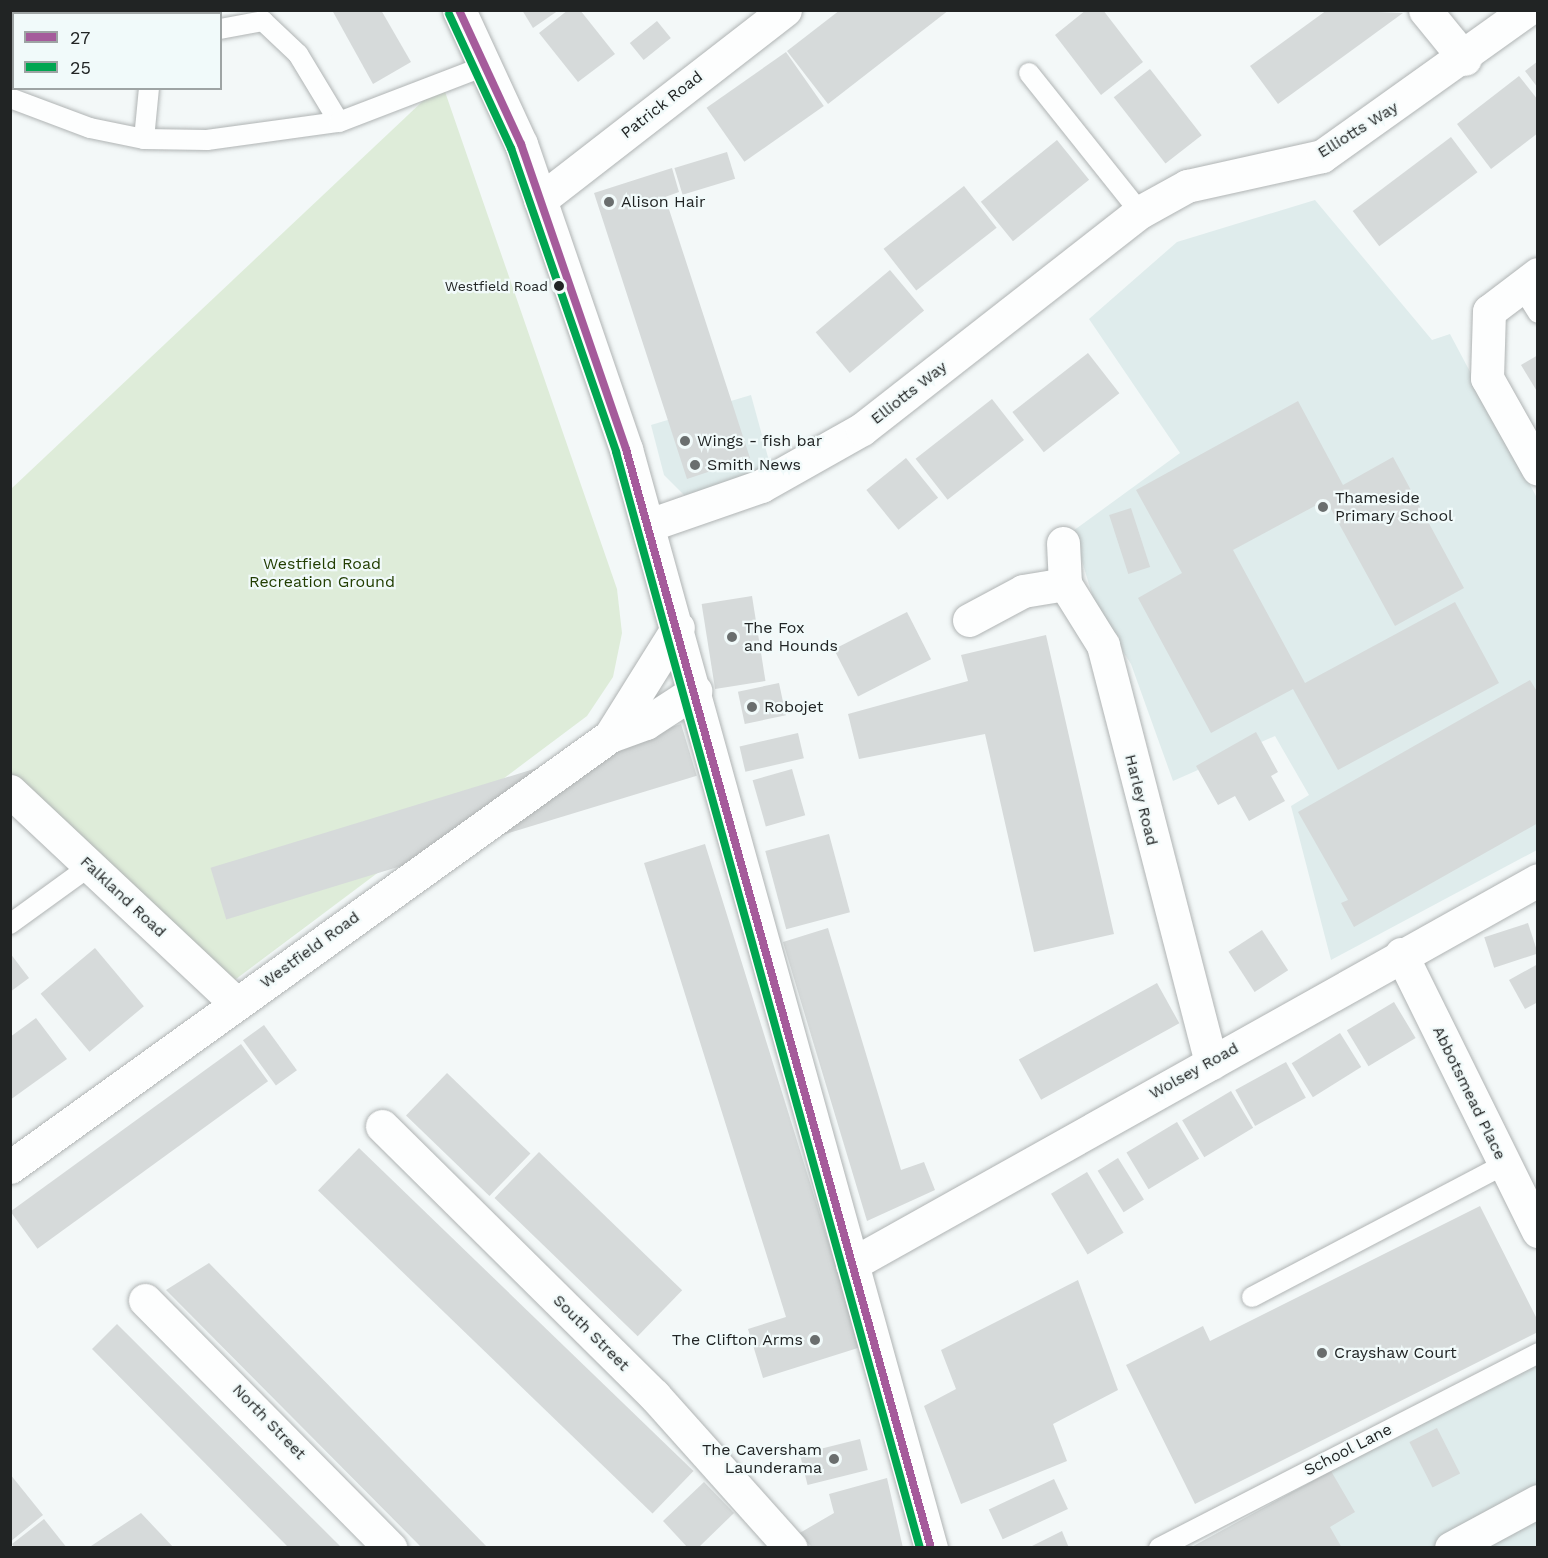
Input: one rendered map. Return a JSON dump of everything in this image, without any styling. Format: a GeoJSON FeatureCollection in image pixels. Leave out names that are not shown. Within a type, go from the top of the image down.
{"type":"FeatureCollection","features":[{"type":"Feature","properties":{"kind":"street"},"geometry":{"type":"LineString","coordinates":[[459,10],[485,66],[540,200],[649,525],[931,1548]]}},
{"type":"Feature","properties":{"kind":"street","name":"Patrick Road"},"geometry":{"type":"LineString","coordinates":[[540,200],[785,10]]}},
{"type":"Feature","properties":{"kind":"street"},"geometry":{"type":"LineString","coordinates":[[1425,10],[1465,59]]}},
{"type":"Feature","properties":{"kind":"street","name":"Elliotts Way"},"geometry":{"type":"LineString","coordinates":[[649,525],[761,486],[862,429],[1140,212],[1187,186],[1322,156],[1465,59],[1527,10]]}},
{"type":"Feature","properties":{"kind":"street"},"geometry":{"type":"LineString","coordinates":[[1529,279],[1489,311],[1487,378],[1535,459]]}},
{"type":"Feature","properties":{"kind":"street","name":"Harley Road"},"geometry":{"type":"LineString","coordinates":[[1063,543],[1065,584],[1103,645],[1211,1063]]}},
{"type":"Feature","properties":{"kind":"street"},"geometry":{"type":"LineString","coordinates":[[969,620],[1023,591],[1065,584]]}},
{"type":"Feature","properties":{"kind":"street","name":"Westfield Road"},"geometry":{"type":"LineString","coordinates":[[610,736],[678,627]]}},
{"type":"Feature","properties":{"kind":"street","name":"Westfield Road"},"geometry":{"type":"LineString","coordinates":[[10,1167],[610,736],[646,723],[695,692]]}},
{"type":"Feature","properties":{"kind":"street","name":"Falkland Road"},"geometry":{"type":"LineString","coordinates":[[10,791],[236,1003]]}},
{"type":"Feature","properties":{"kind":"street","name":"Wolsey Road"},"geometry":{"type":"LineString","coordinates":[[852,1264],[1401,954],[1538,880]]}},
{"type":"Feature","properties":{"kind":"street","name":"Abbotsmead Place"},"geometry":{"type":"LineString","coordinates":[[1401,954],[1538,1231]]}},
{"type":"Feature","properties":{"kind":"street","name":"South Street"},"geometry":{"type":"LineString","coordinates":[[382,1126],[654,1395],[791,1548]]}},
{"type":"Feature","properties":{"kind":"street","name":"North Street"},"geometry":{"type":"LineString","coordinates":[[145,1300],[390,1548]]}},
{"type":"Feature","properties":{"kind":"street"},"geometry":{"type":"LineString","coordinates":[[1451,1548],[1538,1501]]}},
{"type":"Feature","properties":{"kind":"lane"},"geometry":{"type":"LineString","coordinates":[[222,29],[263,21],[298,54],[339,122]]}},
{"type":"Feature","properties":{"kind":"lane"},"geometry":{"type":"LineString","coordinates":[[10,98],[90,128],[144,139],[207,140],[339,122],[485,66]]}},
{"type":"Feature","properties":{"kind":"lane"},"geometry":{"type":"LineString","coordinates":[[1029,73],[1140,212]]}},
{"type":"Feature","properties":{"kind":"lane"},"geometry":{"type":"LineString","coordinates":[[144,139],[149,90]]}},
{"type":"Feature","properties":{"kind":"lane"},"geometry":{"type":"LineString","coordinates":[[1529,279],[1538,313]]}},
{"type":"Feature","properties":{"kind":"lane"},"geometry":{"type":"LineString","coordinates":[[10,924],[90,866]]}},
{"type":"Feature","properties":{"kind":"lane"},"geometry":{"type":"LineString","coordinates":[[1252,1297],[1505,1164]]}},
{"type":"Feature","properties":{"kind":"lane","name":"School Lane"},"geometry":{"type":"LineString","coordinates":[[1159,1548],[1538,1353]]}},
{"type":"Feature","properties":{"kind":"shaded area","name":"Thameside Primary School"},"geometry":{"type":"Polygon","coordinates":[[[1315,200],[1432,340],[1450,334],[1537,498],[1537,850],[1331,960],[1291,806],[1309,795],[1275,736],[1173,781],[1131,664],[1097,611],[1073,531],[1180,453],[1089,319],[1177,242],[1315,200]]]}},
{"type":"Feature","properties":{"kind":"shaded area"},"geometry":{"type":"Polygon","coordinates":[[[751,395],[771,468],[685,496],[664,475],[651,425],[751,395]]]}},
{"type":"Feature","properties":{"kind":"shaded area"},"geometry":{"type":"Polygon","coordinates":[[[1537,1362],[1537,1547],[1190,1548],[1331,1471],[1537,1362]]]}},
{"type":"Feature","properties":{"kind":"green space","name":"Westfield Road Recreation Ground"},"geometry":{"type":"Polygon","coordinates":[[[442,83],[617,589],[622,633],[613,677],[587,716],[232,982],[11,773],[11,489],[442,83]]]}},
{"type":"Feature","properties":{"kind":"building"},"geometry":{"type":"Polygon","coordinates":[[[71,10],[151,10],[108,12],[68,12],[71,10]]]}},
{"type":"Feature","properties":{"kind":"building"},"geometry":{"type":"Polygon","coordinates":[[[332,10],[381,10],[411,62],[373,84],[332,10]]]}},
{"type":"Feature","properties":{"kind":"building"},"geometry":{"type":"Polygon","coordinates":[[[522,10],[559,10],[533,28],[522,10]]]}},
{"type":"Feature","properties":{"kind":"building"},"geometry":{"type":"Polygon","coordinates":[[[568,10],[580,10],[615,54],[578,82],[539,33],[568,10]]]}},
{"type":"Feature","properties":{"kind":"building"},"geometry":{"type":"Polygon","coordinates":[[[840,10],[949,10],[828,104],[787,51],[840,10]]]}},
{"type":"Feature","properties":{"kind":"building"},"geometry":{"type":"Polygon","coordinates":[[[1086,10],[1103,10],[1143,62],[1101,95],[1055,35],[1086,10]]]}},
{"type":"Feature","properties":{"kind":"building"},"geometry":{"type":"Polygon","coordinates":[[[1327,10],[1403,13],[1278,104],[1250,66],[1327,10]]]}},
{"type":"Feature","properties":{"kind":"building"},"geometry":{"type":"Polygon","coordinates":[[[657,21],[671,38],[644,60],[630,43],[657,21]]]}},
{"type":"Feature","properties":{"kind":"building"},"geometry":{"type":"Polygon","coordinates":[[[786,52],[824,106],[744,162],[707,108],[786,52]]]}},
{"type":"Feature","properties":{"kind":"building"},"geometry":{"type":"Polygon","coordinates":[[[1538,61],[1538,88],[1525,71],[1538,61]]]}},
{"type":"Feature","properties":{"kind":"building"},"geometry":{"type":"Polygon","coordinates":[[[1150,69],[1202,135],[1165,164],[1114,97],[1150,69]]]}},
{"type":"Feature","properties":{"kind":"building"},"geometry":{"type":"Polygon","coordinates":[[[1519,76],[1538,100],[1538,133],[1491,169],[1457,124],[1519,76]]]}},
{"type":"Feature","properties":{"kind":"building"},"geometry":{"type":"Polygon","coordinates":[[[1451,137],[1477,172],[1379,246],[1353,211],[1451,137]]]}},
{"type":"Feature","properties":{"kind":"building"},"geometry":{"type":"Polygon","coordinates":[[[1057,140],[1089,180],[1013,241],[981,202],[1057,140]]]}},
{"type":"Feature","properties":{"kind":"building"},"geometry":{"type":"Polygon","coordinates":[[[727,152],[735,179],[683,195],[674,168],[727,152]]]}},
{"type":"Feature","properties":{"kind":"building"},"geometry":{"type":"Polygon","coordinates":[[[672,168],[679,192],[665,197],[750,458],[687,479],[594,193],[672,168]]]}},
{"type":"Feature","properties":{"kind":"building"},"geometry":{"type":"Polygon","coordinates":[[[964,186],[997,228],[916,291],[884,249],[964,186]]]}},
{"type":"Feature","properties":{"kind":"building"},"geometry":{"type":"Polygon","coordinates":[[[890,270],[924,311],[850,373],[816,332],[890,270]]]}},
{"type":"Feature","properties":{"kind":"building"},"geometry":{"type":"Polygon","coordinates":[[[1088,353],[1119,393],[1044,452],[1012,412],[1088,353]]]}},
{"type":"Feature","properties":{"kind":"building"},"geometry":{"type":"Polygon","coordinates":[[[1538,355],[1538,393],[1521,365],[1538,355]]]}},
{"type":"Feature","properties":{"kind":"building"},"geometry":{"type":"Polygon","coordinates":[[[992,399],[1024,440],[948,500],[916,459],[992,399]]]}},
{"type":"Feature","properties":{"kind":"building"},"geometry":{"type":"Polygon","coordinates":[[[1298,401],[1343,485],[1393,457],[1464,588],[1395,626],[1326,500],[1233,550],[1305,683],[1455,602],[1499,683],[1338,770],[1293,689],[1211,733],[1138,598],[1182,573],[1136,490],[1298,401]]]}},
{"type":"Feature","properties":{"kind":"building"},"geometry":{"type":"Polygon","coordinates":[[[906,458],[938,498],[898,530],[866,490],[906,458]]]}},
{"type":"Feature","properties":{"kind":"building"},"geometry":{"type":"Polygon","coordinates":[[[1131,508],[1150,567],[1128,574],[1109,515],[1131,508]]]}},
{"type":"Feature","properties":{"kind":"building","name":"The Fox and Hounds"},"geometry":{"type":"Polygon","coordinates":[[[752,596],[765,681],[715,689],[702,604],[752,596]]]}},
{"type":"Feature","properties":{"kind":"building"},"geometry":{"type":"Polygon","coordinates":[[[907,612],[931,659],[858,696],[834,649],[907,612]]]}},
{"type":"Feature","properties":{"kind":"building"},"geometry":{"type":"Polygon","coordinates":[[[1046,635],[1114,934],[1034,952],[985,734],[859,759],[848,714],[968,681],[961,655],[1046,635]]]}},
{"type":"Feature","properties":{"kind":"building"},"geometry":{"type":"Polygon","coordinates":[[[1530,680],[1538,693],[1538,823],[1354,927],[1341,903],[1348,900],[1298,812],[1530,680]]]}},
{"type":"Feature","properties":{"kind":"building"},"geometry":{"type":"Polygon","coordinates":[[[779,683],[786,715],[745,724],[738,692],[779,683]]]}},
{"type":"Feature","properties":{"kind":"building"},"geometry":{"type":"Polygon","coordinates":[[[681,724],[697,776],[226,919],[210,868],[681,724]]]}},
{"type":"Feature","properties":{"kind":"building"},"geometry":{"type":"Polygon","coordinates":[[[1256,732],[1278,772],[1271,776],[1285,801],[1249,821],[1235,796],[1218,805],[1196,766],[1256,732]]]}},
{"type":"Feature","properties":{"kind":"building"},"geometry":{"type":"Polygon","coordinates":[[[798,733],[804,758],[745,772],[740,746],[798,733]]]}},
{"type":"Feature","properties":{"kind":"building"},"geometry":{"type":"Polygon","coordinates":[[[792,769],[805,815],[766,826],[753,780],[792,769]]]}},
{"type":"Feature","properties":{"kind":"building"},"geometry":{"type":"Polygon","coordinates":[[[829,834],[850,912],[786,929],[765,851],[829,834]]]}},
{"type":"Feature","properties":{"kind":"building"},"geometry":{"type":"Polygon","coordinates":[[[705,844],[861,1347],[763,1378],[748,1329],[786,1317],[644,863],[705,844]]]}},
{"type":"Feature","properties":{"kind":"building"},"geometry":{"type":"Polygon","coordinates":[[[1528,923],[1538,953],[1494,968],[1484,937],[1528,923]]]}},
{"type":"Feature","properties":{"kind":"building"},"geometry":{"type":"Polygon","coordinates":[[[828,928],[901,1170],[924,1162],[935,1190],[867,1221],[783,942],[828,928]]]}},
{"type":"Feature","properties":{"kind":"building"},"geometry":{"type":"Polygon","coordinates":[[[1262,930],[1288,970],[1255,992],[1228,952],[1262,930]]]}},
{"type":"Feature","properties":{"kind":"building"},"geometry":{"type":"Polygon","coordinates":[[[95,948],[144,1006],[89,1052],[41,994],[95,948]]]}},
{"type":"Feature","properties":{"kind":"building"},"geometry":{"type":"Polygon","coordinates":[[[10,953],[29,978],[10,992],[10,953]]]}},
{"type":"Feature","properties":{"kind":"building"},"geometry":{"type":"Polygon","coordinates":[[[1538,964],[1538,1002],[1525,1009],[1509,980],[1538,964]]]}},
{"type":"Feature","properties":{"kind":"building"},"geometry":{"type":"Polygon","coordinates":[[[1157,983],[1179,1023],[1041,1100],[1019,1060],[1157,983]]]}},
{"type":"Feature","properties":{"kind":"building"},"geometry":{"type":"Polygon","coordinates":[[[1394,1002],[1416,1038],[1368,1066],[1347,1030],[1394,1002]]]}},
{"type":"Feature","properties":{"kind":"building"},"geometry":{"type":"Polygon","coordinates":[[[36,1018],[67,1059],[10,1100],[10,1037],[36,1018]]]}},
{"type":"Feature","properties":{"kind":"building"},"geometry":{"type":"Polygon","coordinates":[[[264,1025],[297,1070],[276,1086],[243,1040],[264,1025]]]}},
{"type":"Feature","properties":{"kind":"building"},"geometry":{"type":"Polygon","coordinates":[[[1340,1033],[1361,1067],[1313,1097],[1292,1063],[1340,1033]]]}},
{"type":"Feature","properties":{"kind":"building"},"geometry":{"type":"Polygon","coordinates":[[[241,1044],[268,1081],[37,1249],[10,1212],[241,1044]]]}},
{"type":"Feature","properties":{"kind":"building"},"geometry":{"type":"Polygon","coordinates":[[[1286,1062],[1306,1098],[1255,1126],[1235,1090],[1286,1062]]]}},
{"type":"Feature","properties":{"kind":"building"},"geometry":{"type":"Polygon","coordinates":[[[447,1073],[530,1154],[489,1196],[406,1115],[447,1073]]]}},
{"type":"Feature","properties":{"kind":"building"},"geometry":{"type":"Polygon","coordinates":[[[1231,1091],[1253,1128],[1204,1157],[1182,1120],[1231,1091]]]}},
{"type":"Feature","properties":{"kind":"building"},"geometry":{"type":"Polygon","coordinates":[[[1177,1122],[1199,1159],[1149,1189],[1126,1152],[1177,1122]]]}},
{"type":"Feature","properties":{"kind":"building"},"geometry":{"type":"Polygon","coordinates":[[[359,1148],[693,1471],[653,1513],[318,1190],[359,1148]]]}},
{"type":"Feature","properties":{"kind":"building"},"geometry":{"type":"Polygon","coordinates":[[[539,1152],[682,1290],[638,1336],[495,1198],[539,1152]]]}},
{"type":"Feature","properties":{"kind":"building"},"geometry":{"type":"Polygon","coordinates":[[[1118,1158],[1144,1200],[1124,1212],[1098,1171],[1118,1158]]]}},
{"type":"Feature","properties":{"kind":"building"},"geometry":{"type":"Polygon","coordinates":[[[1087,1172],[1124,1233],[1088,1254],[1051,1194],[1087,1172]]]}},
{"type":"Feature","properties":{"kind":"building","name":"Crayshaw Court"},"geometry":{"type":"Polygon","coordinates":[[[1480,1206],[1538,1321],[1538,1332],[1195,1504],[1126,1365],[1203,1326],[1210,1341],[1480,1206]]]}},
{"type":"Feature","properties":{"kind":"building"},"geometry":{"type":"Polygon","coordinates":[[[209,1263],[488,1548],[422,1548],[166,1290],[209,1263]]]}},
{"type":"Feature","properties":{"kind":"building"},"geometry":{"type":"Polygon","coordinates":[[[1078,1280],[1118,1390],[1053,1424],[1067,1461],[961,1504],[924,1406],[956,1389],[941,1350],[1078,1280]]]}},
{"type":"Feature","properties":{"kind":"building"},"geometry":{"type":"Polygon","coordinates":[[[117,1324],[342,1548],[289,1548],[92,1349],[117,1324]]]}},
{"type":"Feature","properties":{"kind":"building"},"geometry":{"type":"Polygon","coordinates":[[[1437,1428],[1460,1473],[1433,1488],[1409,1442],[1437,1428]]]}},
{"type":"Feature","properties":{"kind":"building"},"geometry":{"type":"Polygon","coordinates":[[[860,1439],[868,1470],[808,1485],[800,1454],[860,1439]]]}},
{"type":"Feature","properties":{"kind":"building"},"geometry":{"type":"Polygon","coordinates":[[[1331,1471],[1355,1512],[1330,1527],[1342,1548],[1190,1548],[1331,1471]]]}},
{"type":"Feature","properties":{"kind":"building"},"geometry":{"type":"Polygon","coordinates":[[[10,1474],[43,1515],[10,1542],[10,1474]]]}},
{"type":"Feature","properties":{"kind":"building"},"geometry":{"type":"Polygon","coordinates":[[[887,1478],[903,1548],[813,1548],[798,1534],[834,1513],[829,1494],[887,1478]]]}},
{"type":"Feature","properties":{"kind":"building"},"geometry":{"type":"Polygon","coordinates":[[[1054,1479],[1068,1509],[1003,1539],[989,1509],[1054,1479]]]}},
{"type":"Feature","properties":{"kind":"building"},"geometry":{"type":"Polygon","coordinates":[[[704,1482],[734,1513],[698,1548],[688,1548],[663,1521],[704,1482]]]}},
{"type":"Feature","properties":{"kind":"building"},"geometry":{"type":"Polygon","coordinates":[[[141,1513],[174,1548],[88,1548],[141,1513]]]}},
{"type":"Feature","properties":{"kind":"building"},"geometry":{"type":"Polygon","coordinates":[[[44,1519],[67,1548],[15,1548],[12,1544],[44,1519]]]}},
{"type":"Feature","properties":{"kind":"building"},"geometry":{"type":"Polygon","coordinates":[[[1062,1531],[1069,1548],[1028,1548],[1062,1531]]]}},
{"type":"Feature","properties":{"kind":"transit line","name":"27"},"geometry":{"type":"LineString","coordinates":[[459,10],[521,144],[626,449],[931,1548]]}},
{"type":"Feature","properties":{"kind":"transit line","name":"25"},"geometry":{"type":"LineString","coordinates":[[449,14],[511,148],[616,452],[920,1548]]}},
{"type":"Feature","properties":{"kind":"place","name":"Alison Hair"},"geometry":{"type":"Point","coordinates":[609,202]}},
{"type":"Feature","properties":{"kind":"place","name":"Westfield Road"},"geometry":{"type":"Point","coordinates":[559,286]}},
{"type":"Feature","properties":{"kind":"place","name":"Wings - fish bar"},"geometry":{"type":"Point","coordinates":[685,441]}},
{"type":"Feature","properties":{"kind":"place","name":"Smith News"},"geometry":{"type":"Point","coordinates":[695,465]}},
{"type":"Feature","properties":{"kind":"place","name":"Thameside Primary School"},"geometry":{"type":"Point","coordinates":[1323,507]}},
{"type":"Feature","properties":{"kind":"place","name":"The Fox and Hounds"},"geometry":{"type":"Point","coordinates":[732,637]}},
{"type":"Feature","properties":{"kind":"place","name":"Robojet"},"geometry":{"type":"Point","coordinates":[752,707]}},
{"type":"Feature","properties":{"kind":"place","name":"The Clifton Arms"},"geometry":{"type":"Point","coordinates":[815,1340]}},
{"type":"Feature","properties":{"kind":"place","name":"Crayshaw Court"},"geometry":{"type":"Point","coordinates":[1322,1353]}},
{"type":"Feature","properties":{"kind":"place","name":"The Caversham Launderama"},"geometry":{"type":"Point","coordinates":[834,1459]}}]}
